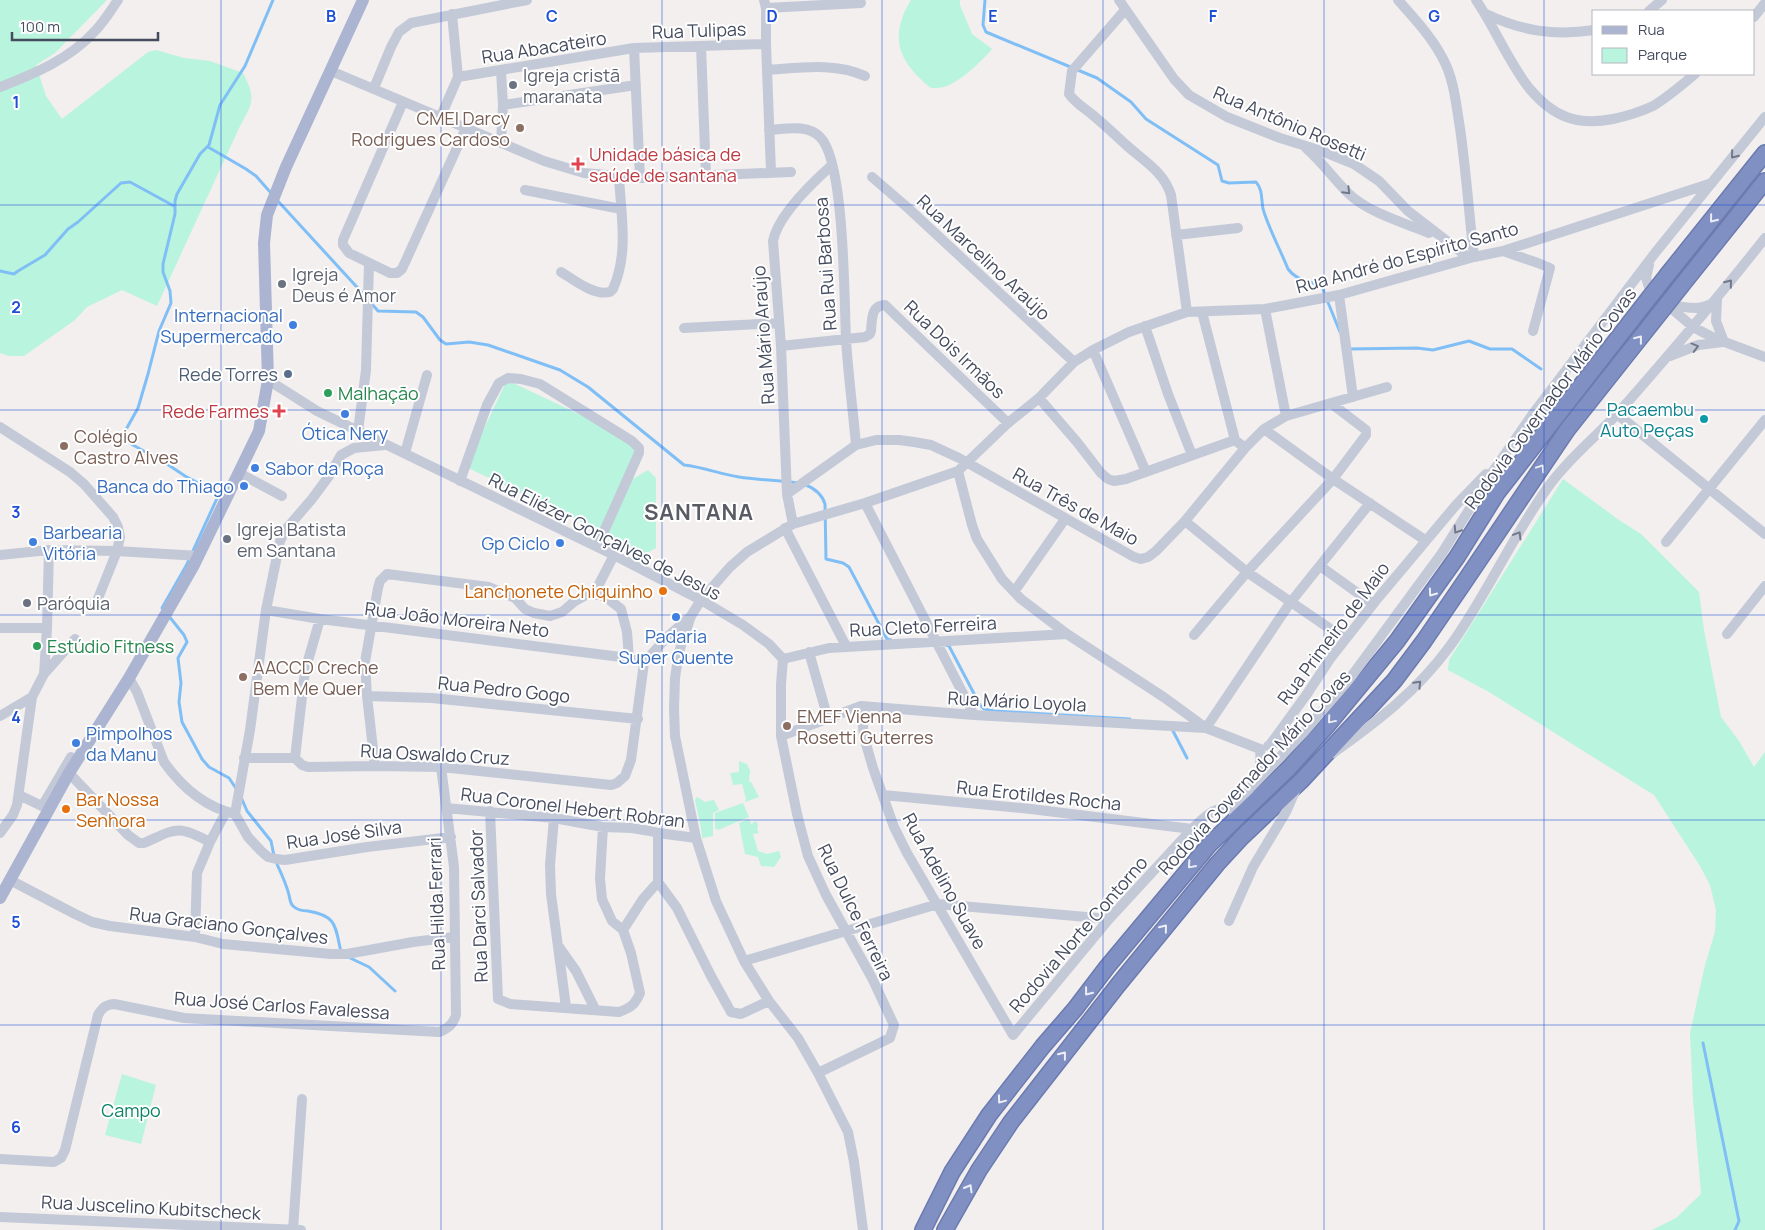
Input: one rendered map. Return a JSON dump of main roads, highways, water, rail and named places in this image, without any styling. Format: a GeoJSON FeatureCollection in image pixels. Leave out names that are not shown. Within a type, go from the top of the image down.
{"type":"FeatureCollection","features":[{"type":"Feature","properties":{"kind":"highway","name":"Rodovia Governador Mário Covas"},"geometry":{"type":"LineString","coordinates":[[923,1227],[952,1172],[1003,1097],[1179,879],[1209,845],[1289,768],[1338,713],[1397,640],[1457,557],[1497,493],[1765,153]]}},
{"type":"Feature","properties":{"kind":"highway","name":"Rodovia Governador Mário Covas"},"geometry":{"type":"LineString","coordinates":[[945,1230],[979,1170],[1011,1122],[1118,985],[1217,864],[1297,786],[1394,681],[1424,641],[1567,430],[1765,182]]}},
{"type":"Feature","properties":{"kind":"main road"},"geometry":{"type":"LineString","coordinates":[[0,898],[46,806],[70,773],[129,678],[199,556],[259,431],[268,380],[264,243],[267,214],[286,167],[363,0]]}},
{"type":"Feature","properties":{"kind":"waterway"},"geometry":{"type":"LineString","coordinates":[[164,610],[162,608],[186,566],[219,494],[133,445],[123,435],[138,408],[159,331],[171,303],[170,291],[163,272],[163,264],[175,214],[177,194],[200,154],[209,145],[220,105],[245,66],[273,0]]}},
{"type":"Feature","properties":{"kind":"waterway"},"geometry":{"type":"LineString","coordinates":[[985,0],[983,25],[986,32],[1097,78],[1131,102],[1146,119],[1218,165],[1222,181],[1229,183],[1256,182],[1261,191],[1265,216],[1288,269],[1299,278],[1322,286],[1325,295]]}},
{"type":"Feature","properties":{"kind":"waterway"},"geometry":{"type":"LineString","coordinates":[[208,147],[256,176],[271,193]]}},
{"type":"Feature","properties":{"kind":"waterway"},"geometry":{"type":"LineString","coordinates":[[0,271],[14,274],[45,255],[68,229],[121,183],[130,182],[174,206]]}},
{"type":"Feature","properties":{"kind":"waterway"},"geometry":{"type":"LineString","coordinates":[[277,200],[366,297]]}},
{"type":"Feature","properties":{"kind":"waterway"},"geometry":{"type":"LineString","coordinates":[[1327,300],[1340,332]]}},
{"type":"Feature","properties":{"kind":"waterway"},"geometry":{"type":"LineString","coordinates":[[371,303],[378,311],[416,312],[423,317],[440,340],[446,344],[469,342],[488,345],[560,370],[588,387],[684,465],[739,477],[798,483]]}},
{"type":"Feature","properties":{"kind":"waterway"},"geometry":{"type":"LineString","coordinates":[[1349,349],[1417,348],[1433,350],[1469,341],[1490,349],[1512,349],[1541,369]]}},
{"type":"Feature","properties":{"kind":"waterway"},"geometry":{"type":"LineString","coordinates":[[804,484],[817,492],[825,504],[826,559],[843,563],[849,567],[887,639],[891,640]]}},
{"type":"Feature","properties":{"kind":"waterway"},"geometry":{"type":"LineString","coordinates":[[168,615],[184,635],[187,642],[178,658],[181,683],[179,702],[182,722],[202,759],[209,767],[229,778],[237,790]]}},
{"type":"Feature","properties":{"kind":"waterway"},"geometry":{"type":"LineString","coordinates":[[946,645],[949,646],[980,705],[984,709],[1130,719]]}},
{"type":"Feature","properties":{"kind":"waterway"},"geometry":{"type":"LineString","coordinates":[[1172,729],[1187,758]]}},
{"type":"Feature","properties":{"kind":"waterway"},"geometry":{"type":"LineString","coordinates":[[241,797],[247,811],[271,841],[274,856]]}},
{"type":"Feature","properties":{"kind":"waterway"},"geometry":{"type":"LineString","coordinates":[[276,862],[292,905],[298,909],[318,913],[330,920],[336,929],[341,952]]}},
{"type":"Feature","properties":{"kind":"waterway"},"geometry":{"type":"LineString","coordinates":[[348,957],[369,967],[395,991]]}},
{"type":"Feature","properties":{"kind":"waterway"},"geometry":{"type":"LineString","coordinates":[[1703,1043],[1739,1221],[1735,1230]]}},
{"type":"Feature","properties":{"kind":"place","name":"Igreja cristã maranata"},"geometry":{"type":"Point","coordinates":[513,85]}},
{"type":"Feature","properties":{"kind":"place","name":"CMEI Darcy Rodrigues Cardoso"},"geometry":{"type":"Point","coordinates":[520,128]}},
{"type":"Feature","properties":{"kind":"place","name":"Unidade básica de saúde de santana"},"geometry":{"type":"Point","coordinates":[578,164]}},
{"type":"Feature","properties":{"kind":"place","name":"Igreja Deus é Amor"},"geometry":{"type":"Point","coordinates":[282,284]}},
{"type":"Feature","properties":{"kind":"place","name":"Internacional Supermercado"},"geometry":{"type":"Point","coordinates":[293,325]}},
{"type":"Feature","properties":{"kind":"place","name":"Rede Torres"},"geometry":{"type":"Point","coordinates":[288,374]}},
{"type":"Feature","properties":{"kind":"place","name":"Malhação"},"geometry":{"type":"Point","coordinates":[328,393]}},
{"type":"Feature","properties":{"kind":"place","name":"Rede Farmes"},"geometry":{"type":"Point","coordinates":[279,411]}},
{"type":"Feature","properties":{"kind":"place","name":"Ótica Nery"},"geometry":{"type":"Point","coordinates":[345,414]}},
{"type":"Feature","properties":{"kind":"place","name":"Pacaembu Auto Peças"},"geometry":{"type":"Point","coordinates":[1704,419]}},
{"type":"Feature","properties":{"kind":"place","name":"Colégio Castro Alves"},"geometry":{"type":"Point","coordinates":[64,446]}},
{"type":"Feature","properties":{"kind":"place","name":"Sabor da Roça"},"geometry":{"type":"Point","coordinates":[255,468]}},
{"type":"Feature","properties":{"kind":"place","name":"Banca do Thiago"},"geometry":{"type":"Point","coordinates":[244,486]}},
{"type":"Feature","properties":{"kind":"place","name":"Igreja Batista em Santana"},"geometry":{"type":"Point","coordinates":[227,539]}},
{"type":"Feature","properties":{"kind":"place","name":"Barbearia Vitória"},"geometry":{"type":"Point","coordinates":[33,542]}},
{"type":"Feature","properties":{"kind":"place","name":"Gp Ciclo"},"geometry":{"type":"Point","coordinates":[560,543]}},
{"type":"Feature","properties":{"kind":"place","name":"Lanchonete Chiquinho"},"geometry":{"type":"Point","coordinates":[663,591]}},
{"type":"Feature","properties":{"kind":"place","name":"Paróquia"},"geometry":{"type":"Point","coordinates":[27,603]}},
{"type":"Feature","properties":{"kind":"place","name":"Padaria Super Quente"},"geometry":{"type":"Point","coordinates":[676,617]}},
{"type":"Feature","properties":{"kind":"place","name":"Estúdio Fitness"},"geometry":{"type":"Point","coordinates":[37,646]}},
{"type":"Feature","properties":{"kind":"place","name":"AACCD Creche Bem Me Quer"},"geometry":{"type":"Point","coordinates":[243,677]}},
{"type":"Feature","properties":{"kind":"place","name":"EMEF Vienna Rosetti Guterres"},"geometry":{"type":"Point","coordinates":[787,726]}},
{"type":"Feature","properties":{"kind":"place","name":"Pimpolhos da Manu"},"geometry":{"type":"Point","coordinates":[76,743]}},
{"type":"Feature","properties":{"kind":"place","name":"Bar Nossa Senhora"},"geometry":{"type":"Point","coordinates":[66,809]}},
{"type":"Feature","properties":{"kind":"district","name":"SANTANA"},"geometry":{"type":"Point","coordinates":[699,512]}},
{"type":"Feature","properties":{"kind":"park label","name":"Campo"},"geometry":{"type":"Point","coordinates":[131,1110]}}]}
